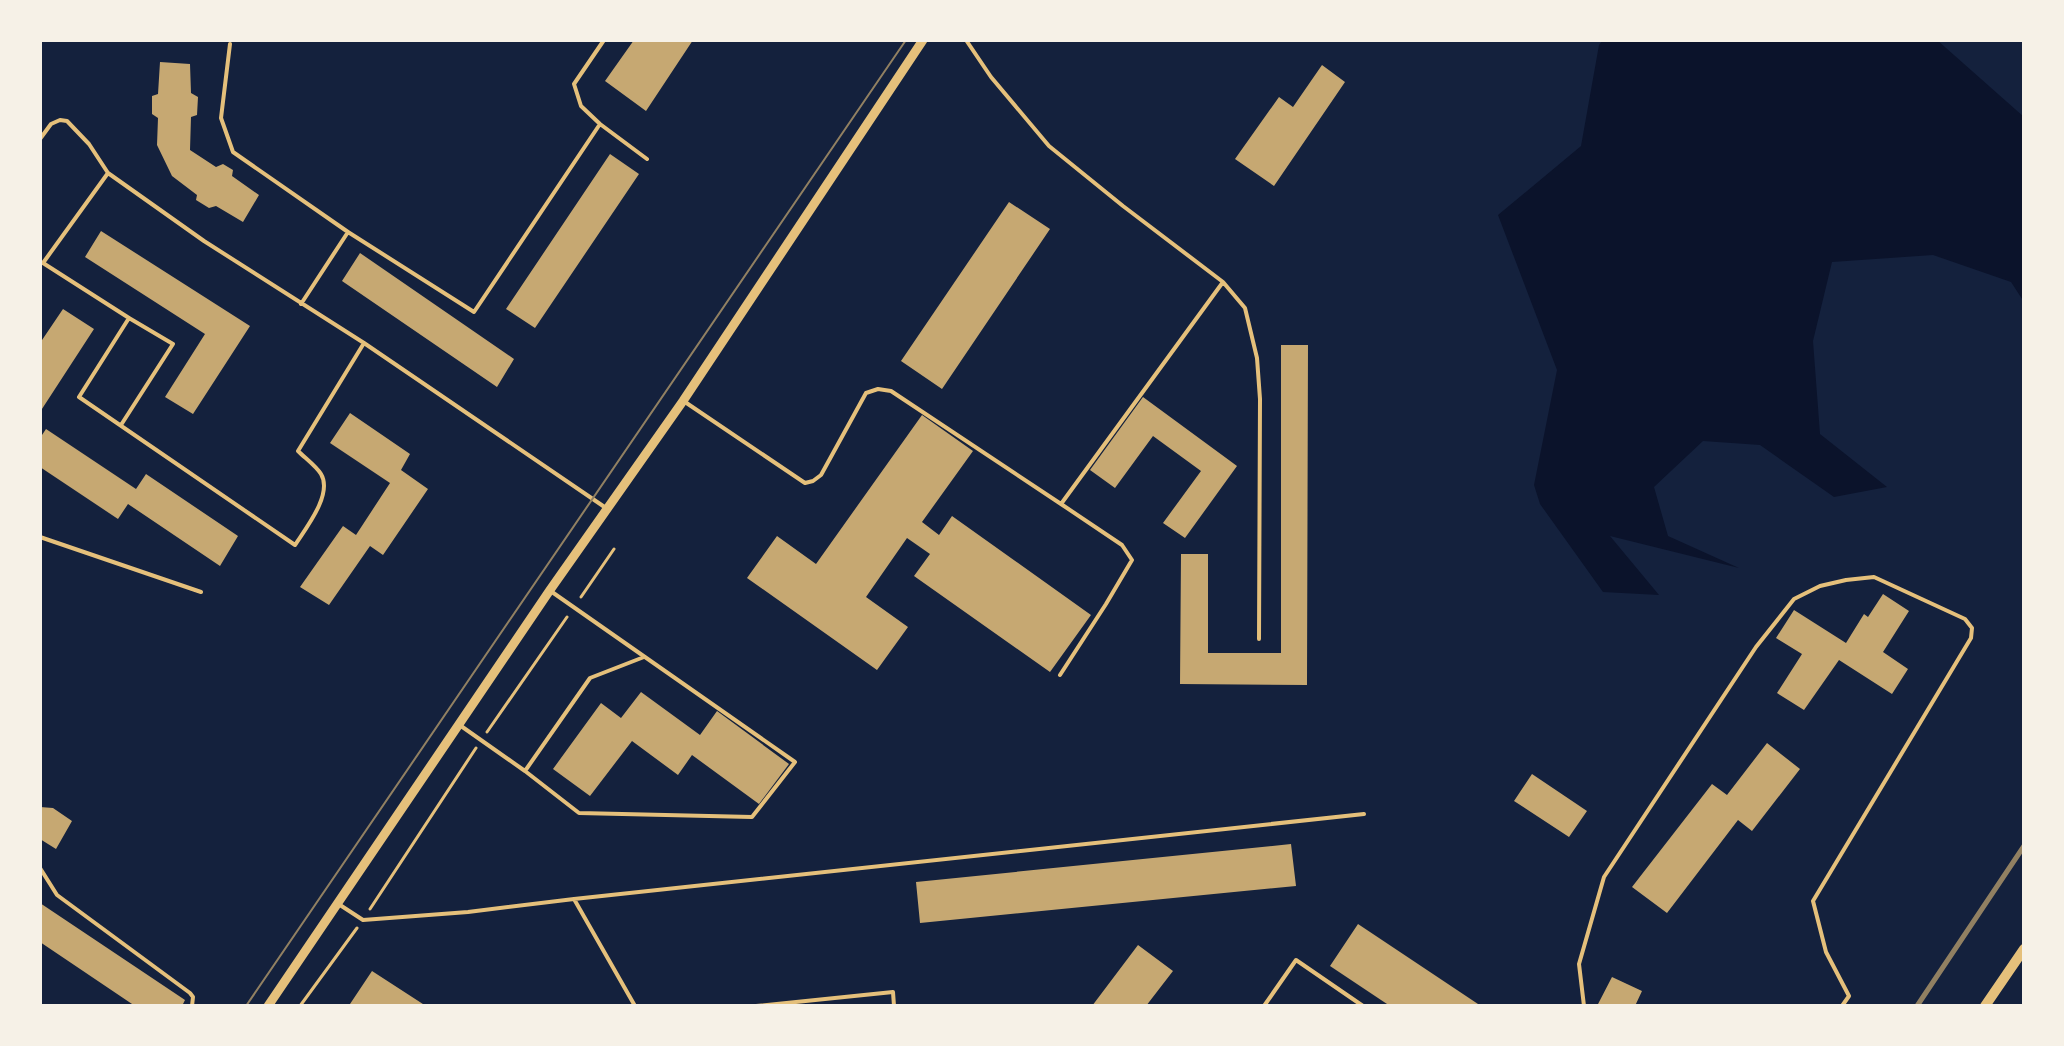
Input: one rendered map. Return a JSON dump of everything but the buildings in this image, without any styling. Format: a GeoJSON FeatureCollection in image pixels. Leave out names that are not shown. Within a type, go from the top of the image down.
{"type":"FeatureCollection","features":[{"type":"Feature","properties":{"kind":"main road"},"geometry":{"type":"LineString","coordinates":[[1985,1006],[2024,949]]}},
{"type":"Feature","properties":{"kind":"street"},"geometry":{"type":"LineString","coordinates":[[268,1006],[550,590],[683,401],[923,40]]}},
{"type":"Feature","properties":{"kind":"lane"},"geometry":{"type":"LineString","coordinates":[[604,40],[574,84],[581,106],[647,159]]}},
{"type":"Feature","properties":{"kind":"lane"},"geometry":{"type":"LineString","coordinates":[[966,40],[991,77],[1049,146],[1223,282],[1245,308],[1257,358],[1260,399],[1259,639]]}},
{"type":"Feature","properties":{"kind":"lane"},"geometry":{"type":"LineString","coordinates":[[230,44],[221,118],[233,152],[348,232],[474,312],[600,124]]}},
{"type":"Feature","properties":{"kind":"lane"},"geometry":{"type":"LineString","coordinates":[[40,139],[51,124],[67,121],[89,144],[108,173],[204,241],[364,343],[608,509]]}},
{"type":"Feature","properties":{"kind":"lane"},"geometry":{"type":"LineString","coordinates":[[108,173],[42,265],[173,344],[121,425]]}},
{"type":"Feature","properties":{"kind":"lane"},"geometry":{"type":"LineString","coordinates":[[301,304],[348,232]]}},
{"type":"Feature","properties":{"kind":"lane"},"geometry":{"type":"LineString","coordinates":[[1061,504],[1223,282]]}},
{"type":"Feature","properties":{"kind":"lane"},"geometry":{"type":"LineString","coordinates":[[129,318],[79,397],[295,545],[320,505],[324,489],[322,475],[298,451],[364,343]]}},
{"type":"Feature","properties":{"kind":"lane"},"geometry":{"type":"LineString","coordinates":[[683,401],[805,483],[821,475],[866,393],[878,389],[891,391],[1122,545],[1132,560],[1060,675]]}},
{"type":"Feature","properties":{"kind":"lane"},"geometry":{"type":"LineString","coordinates":[[40,537],[201,592]]}},
{"type":"Feature","properties":{"kind":"lane"},"geometry":{"type":"LineString","coordinates":[[1584,1006],[1579,964],[1604,877],[1756,647],[1794,599],[1820,586],[1874,577],[1965,619],[1972,628],[1971,638],[1813,901],[1826,952],[1849,996],[1842,1006]]}},
{"type":"Feature","properties":{"kind":"lane"},"geometry":{"type":"LineString","coordinates":[[459,724],[579,813],[752,817],[795,762],[550,590]]}},
{"type":"Feature","properties":{"kind":"lane"},"geometry":{"type":"LineString","coordinates":[[525,771],[590,678],[644,657]]}},
{"type":"Feature","properties":{"kind":"lane"},"geometry":{"type":"LineString","coordinates":[[339,904],[363,920],[468,912],[1364,814]]}},
{"type":"Feature","properties":{"kind":"lane"},"geometry":{"type":"LineString","coordinates":[[40,868],[57,895],[190,993],[192,1006]]}},
{"type":"Feature","properties":{"kind":"lane"},"geometry":{"type":"LineString","coordinates":[[574,899],[635,1006]]}},
{"type":"Feature","properties":{"kind":"lane"},"geometry":{"type":"LineString","coordinates":[[1264,1006],[1296,960],[1363,1006]]}},
{"type":"Feature","properties":{"kind":"lane"},"geometry":{"type":"LineString","coordinates":[[756,1006],[893,992],[894,1006]]}},
{"type":"Feature","properties":{"kind":"path"},"geometry":{"type":"LineString","coordinates":[[300,1006],[363,920],[614,549]]}},
{"type":"Feature","properties":{"kind":"water"},"geometry":{"type":"Polygon","coordinates":[[[1603,40],[1937,40],[2024,117],[2024,302],[2011,282],[1933,255],[1832,262],[1813,341],[1820,434],[1887,487],[1834,497],[1760,445],[1703,441],[1654,487],[1668,536],[1739,568],[1610,536],[1659,595],[1603,592],[1540,504],[1534,485],[1557,370],[1498,215],[1581,146],[1599,45],[1603,40]]]}},
{"type":"Feature","properties":{"kind":"tram line"},"geometry":{"type":"LineString","coordinates":[[246,1006],[906,40]]}},
{"type":"Feature","properties":{"kind":"railway"},"geometry":{"type":"LineString","coordinates":[[1917,1006],[2024,846]]}}]}
